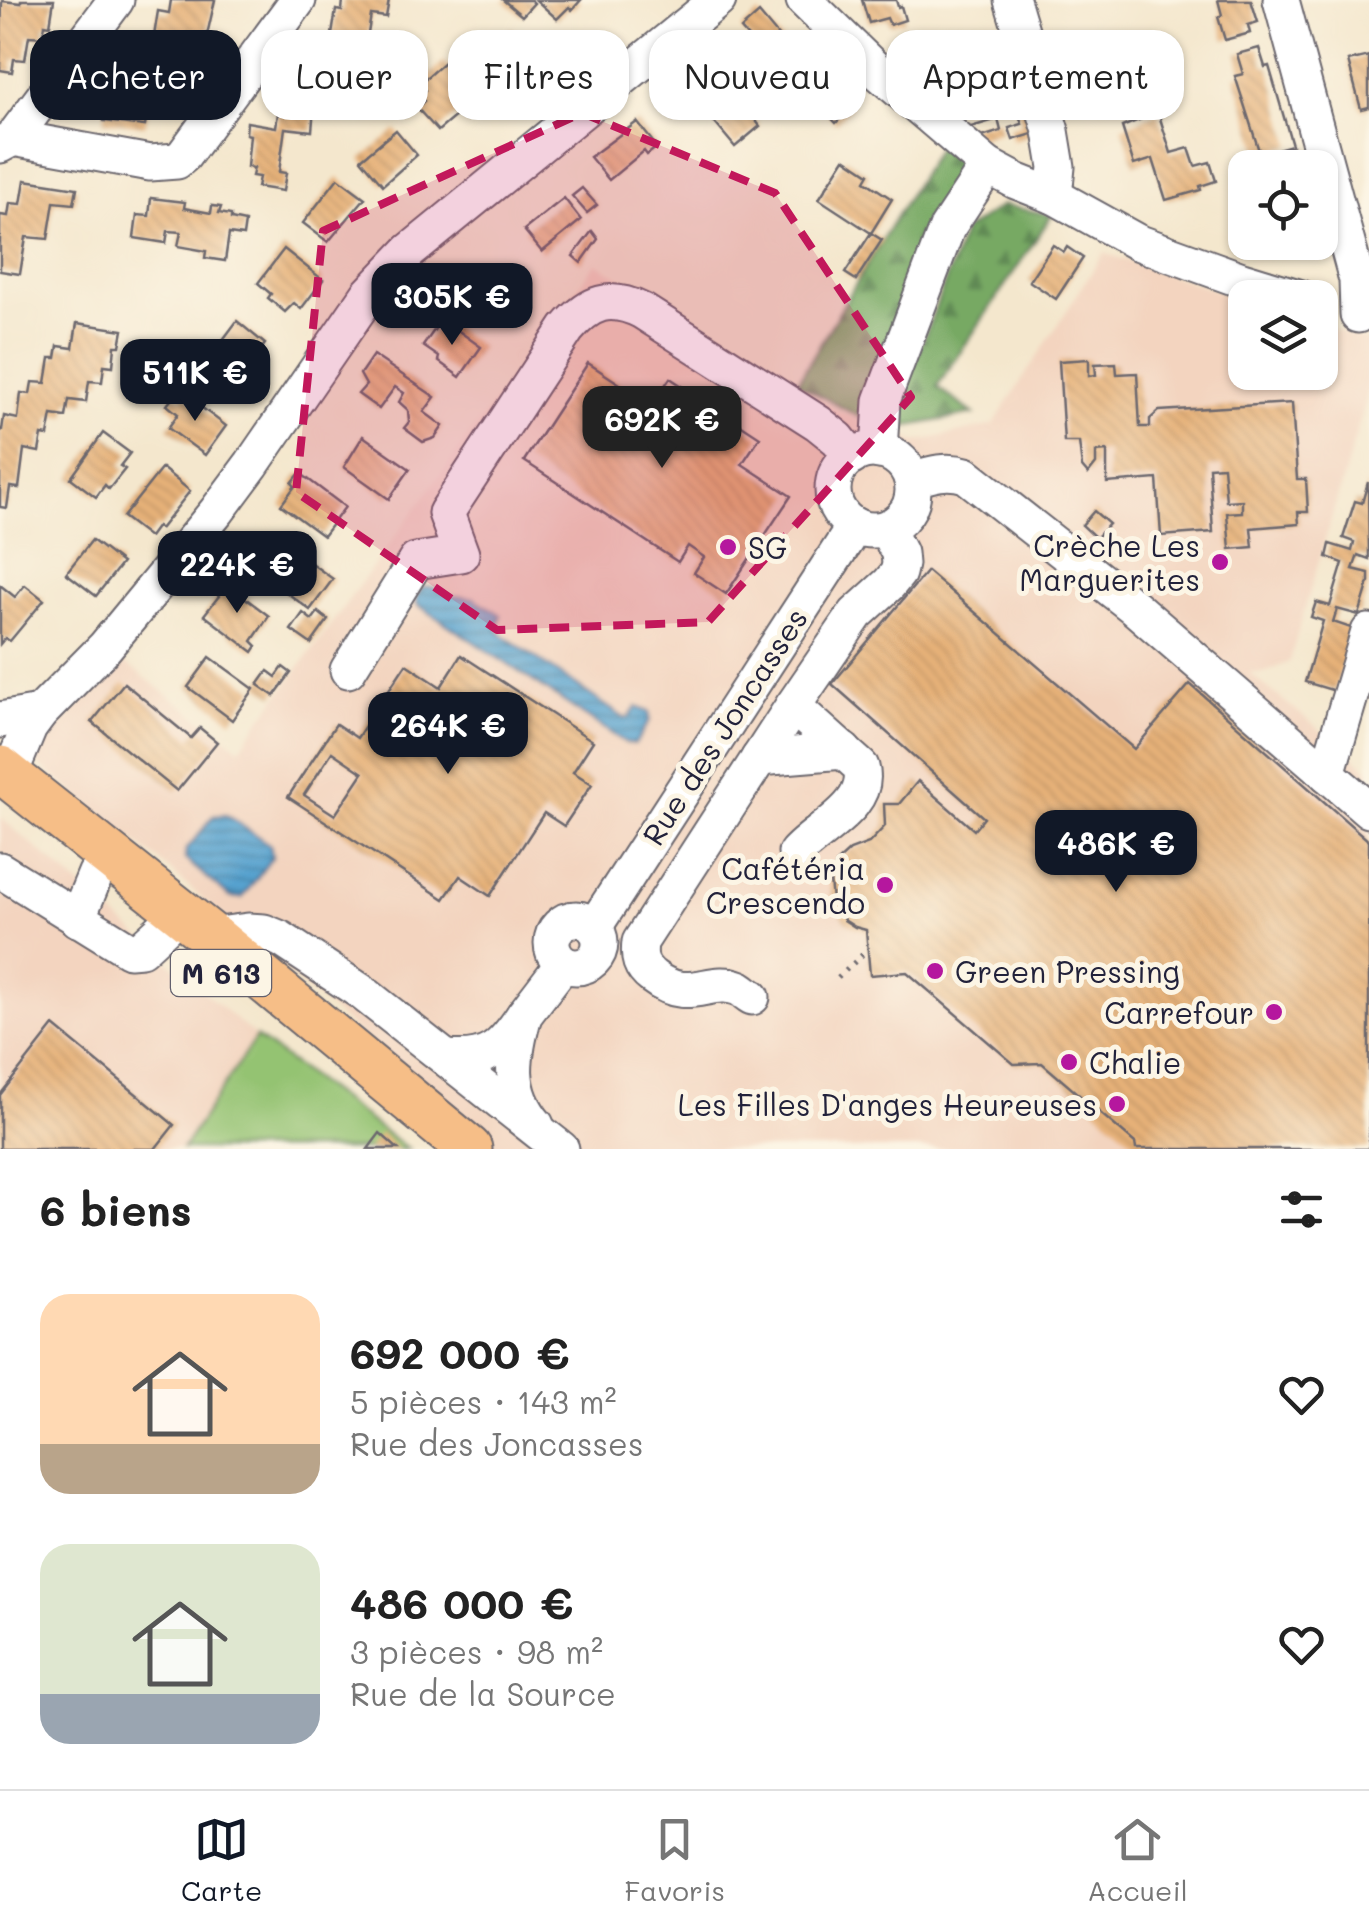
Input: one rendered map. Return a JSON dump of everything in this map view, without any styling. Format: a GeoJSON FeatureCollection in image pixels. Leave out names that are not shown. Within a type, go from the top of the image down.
{"type":"FeatureCollection","features":[{"type":"Feature","properties":{"kind":"main road","name":"M 613"},"geometry":{"type":"LineString","coordinates":[[3,781],[96,872],[441,1149]]}},
{"type":"Feature","properties":{"kind":"main road","name":"M 613"},"geometry":{"type":"LineString","coordinates":[[3,781],[211,936],[468,1149]]}},
{"type":"Feature","properties":{"kind":"street"},"geometry":{"type":"LineString","coordinates":[[116,0],[7,142],[150,163],[177,161],[298,0]]}},
{"type":"Feature","properties":{"kind":"street"},"geometry":{"type":"LineString","coordinates":[[3,781],[40,713],[105,647],[217,511],[387,272],[718,0]]}},
{"type":"Feature","properties":{"kind":"street"},"geometry":{"type":"LineString","coordinates":[[804,0],[878,71],[988,166],[1054,196],[1137,242],[1242,280]]}},
{"type":"Feature","properties":{"kind":"street"},"geometry":{"type":"LineString","coordinates":[[1012,0],[1050,130],[1056,167],[1054,196]]}},
{"type":"Feature","properties":{"kind":"street"},"geometry":{"type":"LineString","coordinates":[[1281,0],[1357,280],[1363,316],[1338,308]]}},
{"type":"Feature","properties":{"kind":"street"},"geometry":{"type":"LineString","coordinates":[[865,454],[948,228],[988,166]]}},
{"type":"Feature","properties":{"kind":"street"},"geometry":{"type":"LineString","coordinates":[[348,670],[416,561],[461,554],[446,513],[567,329],[595,305],[606,302],[642,311],[865,454]]}},
{"type":"Feature","properties":{"kind":"street"},"geometry":{"type":"LineString","coordinates":[[752,997],[739,988],[726,986],[672,990],[644,970],[638,956],[640,942],[856,614],[898,573],[899,552],[871,527],[845,519],[838,510],[833,488],[842,465],[865,454],[890,454],[900,460],[912,480],[912,504],[898,523],[871,527]]}},
{"type":"Feature","properties":{"kind":"street"},"geometry":{"type":"LineString","coordinates":[[912,480],[953,471],[984,487],[1134,607],[1369,810]]}},
{"type":"Feature","properties":{"kind":"street","name":"Rue des Joncasses"},"geometry":{"type":"LineString","coordinates":[[594,927],[871,527]]}},
{"type":"Feature","properties":{"kind":"street"},"geometry":{"type":"LineString","coordinates":[[1327,774],[1369,632]]}},
{"type":"Feature","properties":{"kind":"street"},"geometry":{"type":"LineString","coordinates":[[799,698],[847,730],[844,752]]}},
{"type":"Feature","properties":{"kind":"street"},"geometry":{"type":"LineString","coordinates":[[0,720],[40,713]]}},
{"type":"Feature","properties":{"kind":"street"},"geometry":{"type":"LineString","coordinates":[[763,752],[844,752],[860,767],[864,779],[860,792],[838,818],[806,844]]}},
{"type":"Feature","properties":{"kind":"street"},"geometry":{"type":"LineString","coordinates":[[0,870],[130,950],[141,949],[165,927]]}},
{"type":"Feature","properties":{"kind":"street"},"geometry":{"type":"LineString","coordinates":[[77,919],[96,872]]}},
{"type":"Feature","properties":{"kind":"street"},"geometry":{"type":"LineString","coordinates":[[574,918],[594,927],[600,940],[593,961],[579,968],[556,959],[547,922],[574,918]]}},
{"type":"Feature","properties":{"kind":"street"},"geometry":{"type":"LineString","coordinates":[[211,936],[248,931],[281,938],[363,993],[553,1143]]}},
{"type":"Feature","properties":{"kind":"street"},"geometry":{"type":"LineString","coordinates":[[447,1058],[466,1060],[496,1050],[563,964]]}},
{"type":"Feature","properties":{"kind":"street"},"geometry":{"type":"LineString","coordinates":[[524,1015],[513,1074],[528,1116],[553,1143]]}},
{"type":"Feature","properties":{"kind":"path"},"geometry":{"type":"LineString","coordinates":[[838,978],[868,949]]}},
{"type":"Feature","properties":{"kind":"highlighted area"},"geometry":{"type":"Polygon","coordinates":[[[582,113],[775,193],[911,397],[708,622],[497,630],[296,492],[323,231],[582,113]]]}},
{"type":"Feature","properties":{"kind":"shaded area"},"geometry":{"type":"Polygon","coordinates":[[[1104,253],[1228,294],[1228,390],[1338,390],[1338,331],[1369,341],[1369,390],[1289,662],[1264,673],[1249,673],[1369,769],[1369,1149],[493,1149],[158,860],[31,758],[121,660],[240,748],[596,263],[838,411],[916,442],[993,425],[1104,253]]]}},
{"type":"Feature","properties":{"kind":"shaded area"},"geometry":{"type":"Polygon","coordinates":[[[0,817],[256,1037],[182,1149],[0,1149],[0,817]]]}},
{"type":"Feature","properties":{"kind":"green space"},"geometry":{"type":"Polygon","coordinates":[[[938,146],[959,161],[947,201],[859,417],[797,383],[938,146]]]}},
{"type":"Feature","properties":{"kind":"green space"},"geometry":{"type":"Polygon","coordinates":[[[1002,205],[1052,215],[937,387],[974,414],[903,427],[899,404],[964,231],[1002,205]]]}},
{"type":"Feature","properties":{"kind":"green space"},"geometry":{"type":"Polygon","coordinates":[[[256,1037],[408,1149],[182,1149],[256,1037]]]}},
{"type":"Feature","properties":{"kind":"water"},"geometry":{"type":"Polygon","coordinates":[[[423,587],[474,598],[501,615],[497,629],[501,634],[624,718],[637,707],[649,712],[650,720],[635,744],[626,743],[417,604],[416,597],[423,587]]]}},
{"type":"Feature","properties":{"kind":"water"},"geometry":{"type":"Polygon","coordinates":[[[226,815],[270,845],[272,857],[242,898],[230,897],[185,859],[186,850],[214,816],[226,815]]]}},
{"type":"Feature","properties":{"kind":"building"},"geometry":{"type":"Polygon","coordinates":[[[54,0],[50,25],[45,24],[44,30],[30,30],[25,60],[14,59],[12,72],[0,70],[2,1],[54,0]]]}},
{"type":"Feature","properties":{"kind":"building"},"geometry":{"type":"Polygon","coordinates":[[[171,0],[215,0],[208,30],[155,30],[158,11],[169,13],[171,0]]]}},
{"type":"Feature","properties":{"kind":"building"},"geometry":{"type":"Polygon","coordinates":[[[343,0],[389,0],[386,17],[371,15],[369,30],[333,30],[336,10],[342,11],[343,0]]]}},
{"type":"Feature","properties":{"kind":"building"},"geometry":{"type":"Polygon","coordinates":[[[503,0],[531,0],[534,3],[522,16],[503,0]]]}},
{"type":"Feature","properties":{"kind":"building"},"geometry":{"type":"Polygon","coordinates":[[[536,0],[581,0],[557,19],[536,0]]]}},
{"type":"Feature","properties":{"kind":"building"},"geometry":{"type":"Polygon","coordinates":[[[862,0],[896,0],[905,20],[890,25],[887,18],[869,23],[862,0]]]}},
{"type":"Feature","properties":{"kind":"building"},"geometry":{"type":"Polygon","coordinates":[[[1218,0],[1251,0],[1258,22],[1248,25],[1250,33],[1225,40],[1218,0]]]}},
{"type":"Feature","properties":{"kind":"building"},"geometry":{"type":"Polygon","coordinates":[[[759,13],[773,30],[742,30],[759,13]]]}},
{"type":"Feature","properties":{"kind":"building"},"geometry":{"type":"Polygon","coordinates":[[[1259,48],[1265,67],[1269,66],[1292,145],[1259,150],[1235,76],[1243,74],[1237,54],[1259,48]]]}},
{"type":"Feature","properties":{"kind":"building"},"geometry":{"type":"Polygon","coordinates":[[[1369,56],[1369,107],[1361,109],[1348,61],[1369,56]]]}},
{"type":"Feature","properties":{"kind":"building"},"geometry":{"type":"Polygon","coordinates":[[[444,62],[448,67],[451,120],[438,131],[428,120],[428,76],[444,62]]]}},
{"type":"Feature","properties":{"kind":"building"},"geometry":{"type":"Polygon","coordinates":[[[104,120],[146,120],[145,126],[104,120]]]}},
{"type":"Feature","properties":{"kind":"building"},"geometry":{"type":"Polygon","coordinates":[[[277,120],[313,120],[312,131],[285,128],[279,172],[286,173],[283,191],[257,187],[259,177],[252,176],[254,168],[247,167],[247,122],[276,127],[277,120]]]}},
{"type":"Feature","properties":{"kind":"building"},"geometry":{"type":"Polygon","coordinates":[[[712,120],[755,120],[760,126],[735,147],[712,120]]]}},
{"type":"Feature","properties":{"kind":"building"},"geometry":{"type":"Polygon","coordinates":[[[998,120],[1001,131],[979,138],[971,127],[998,120]]]}},
{"type":"Feature","properties":{"kind":"building"},"geometry":{"type":"Polygon","coordinates":[[[1021,120],[1032,120],[1036,133],[1013,140],[1009,128],[1022,124],[1021,120]]]}},
{"type":"Feature","properties":{"kind":"building"},"geometry":{"type":"Polygon","coordinates":[[[1139,120],[1161,120],[1171,153],[1189,148],[1195,166],[1210,162],[1216,181],[1200,186],[1201,190],[1166,200],[1153,159],[1134,165],[1122,127],[1139,120]]]}},
{"type":"Feature","properties":{"kind":"building"},"geometry":{"type":"Polygon","coordinates":[[[637,122],[657,147],[647,155],[644,151],[609,180],[590,157],[637,122]]]}},
{"type":"Feature","properties":{"kind":"building"},"geometry":{"type":"Polygon","coordinates":[[[396,130],[417,155],[383,185],[361,159],[396,130]]]}},
{"type":"Feature","properties":{"kind":"building"},"geometry":{"type":"Polygon","coordinates":[[[845,158],[869,174],[865,181],[892,199],[871,233],[819,199],[845,158]]]}},
{"type":"Feature","properties":{"kind":"building"},"geometry":{"type":"Polygon","coordinates":[[[338,178],[365,198],[328,242],[303,223],[338,178]]]}},
{"type":"Feature","properties":{"kind":"building"},"geometry":{"type":"Polygon","coordinates":[[[25,180],[77,188],[74,204],[54,202],[48,239],[26,237],[20,274],[0,271],[0,215],[8,216],[10,203],[21,204],[25,180]]]}},
{"type":"Feature","properties":{"kind":"building"},"geometry":{"type":"Polygon","coordinates":[[[582,188],[597,205],[587,213],[572,196],[582,188]]]}},
{"type":"Feature","properties":{"kind":"building"},"geometry":{"type":"Polygon","coordinates":[[[151,198],[185,202],[184,208],[211,213],[212,206],[221,207],[219,213],[245,222],[243,236],[229,234],[225,261],[205,258],[206,251],[178,246],[181,232],[168,231],[166,243],[134,238],[137,215],[149,216],[151,198]]]}},
{"type":"Feature","properties":{"kind":"building"},"geometry":{"type":"Polygon","coordinates":[[[564,198],[581,220],[542,252],[524,230],[564,198]]]}},
{"type":"Feature","properties":{"kind":"building"},"geometry":{"type":"Polygon","coordinates":[[[592,231],[598,239],[581,263],[573,256],[592,231]]]}},
{"type":"Feature","properties":{"kind":"building"},"geometry":{"type":"Polygon","coordinates":[[[871,233],[882,240],[856,280],[845,273],[871,233]]]}},
{"type":"Feature","properties":{"kind":"building"},"geometry":{"type":"Polygon","coordinates":[[[1053,245],[1064,252],[1067,247],[1083,258],[1056,299],[1029,281],[1053,245]]]}},
{"type":"Feature","properties":{"kind":"building"},"geometry":{"type":"Polygon","coordinates":[[[284,249],[323,280],[301,309],[294,303],[285,312],[258,283],[284,249]]]}},
{"type":"Feature","properties":{"kind":"building"},"geometry":{"type":"Polygon","coordinates":[[[442,319],[481,347],[460,377],[423,346],[442,319]]]}},
{"type":"Feature","properties":{"kind":"building"},"geometry":{"type":"Polygon","coordinates":[[[237,321],[265,344],[248,367],[255,372],[242,388],[207,361],[237,321]]]}},
{"type":"Feature","properties":{"kind":"building"},"geometry":{"type":"Polygon","coordinates":[[[77,323],[123,330],[120,346],[115,346],[113,366],[104,365],[102,382],[89,381],[86,402],[69,400],[66,417],[52,415],[48,436],[42,435],[39,452],[24,449],[19,488],[10,487],[7,508],[0,507],[0,429],[4,416],[18,419],[21,393],[30,394],[32,382],[46,383],[50,358],[56,358],[58,346],[73,348],[77,323]]]}},
{"type":"Feature","properties":{"kind":"building"},"geometry":{"type":"Polygon","coordinates":[[[373,355],[435,397],[424,412],[443,426],[435,438],[423,442],[404,428],[409,422],[408,410],[399,402],[404,393],[395,387],[379,409],[358,394],[366,385],[360,374],[373,355]]]}},
{"type":"Feature","properties":{"kind":"building"},"geometry":{"type":"Polygon","coordinates":[[[1089,359],[1089,376],[1096,375],[1095,364],[1116,363],[1117,374],[1137,373],[1140,427],[1150,427],[1150,419],[1159,411],[1292,403],[1297,479],[1306,479],[1308,512],[1298,512],[1299,524],[1251,528],[1253,547],[1230,549],[1227,513],[1242,512],[1242,500],[1226,501],[1223,466],[1209,467],[1213,532],[1161,536],[1157,479],[1107,483],[1107,451],[1096,452],[1096,464],[1088,474],[1082,467],[1079,442],[1064,442],[1059,361],[1089,359]]]}},
{"type":"Feature","properties":{"kind":"building"},"geometry":{"type":"Polygon","coordinates":[[[588,363],[652,405],[670,378],[760,437],[742,464],[791,496],[726,594],[694,573],[704,557],[688,546],[678,562],[524,461],[588,363]]]}},
{"type":"Feature","properties":{"kind":"building"},"geometry":{"type":"Polygon","coordinates":[[[175,395],[181,399],[185,395],[226,426],[205,455],[168,428],[178,414],[167,405],[175,395]]]}},
{"type":"Feature","properties":{"kind":"building"},"geometry":{"type":"Polygon","coordinates":[[[103,433],[130,453],[120,466],[125,469],[109,489],[105,485],[96,497],[71,478],[103,433]]]}},
{"type":"Feature","properties":{"kind":"building"},"geometry":{"type":"Polygon","coordinates":[[[363,436],[410,469],[389,499],[344,467],[363,436]]]}},
{"type":"Feature","properties":{"kind":"building"},"geometry":{"type":"Polygon","coordinates":[[[162,468],[190,491],[149,537],[123,517],[162,468]]]}},
{"type":"Feature","properties":{"kind":"building"},"geometry":{"type":"Polygon","coordinates":[[[300,473],[345,507],[323,536],[281,505],[300,473]]]}},
{"type":"Feature","properties":{"kind":"building"},"geometry":{"type":"Polygon","coordinates":[[[1368,482],[1369,559],[1358,555],[1353,569],[1369,573],[1369,582],[1359,615],[1337,609],[1333,622],[1354,629],[1335,691],[1305,682],[1323,621],[1311,617],[1316,602],[1330,606],[1343,563],[1327,557],[1330,544],[1352,551],[1354,542],[1343,538],[1355,501],[1362,503],[1368,482]]]}},
{"type":"Feature","properties":{"kind":"building"},"geometry":{"type":"Polygon","coordinates":[[[1094,511],[1109,524],[1096,538],[1082,525],[1094,511]]]}},
{"type":"Feature","properties":{"kind":"building"},"geometry":{"type":"Polygon","coordinates":[[[92,540],[122,563],[96,596],[66,573],[92,540]]]}},
{"type":"Feature","properties":{"kind":"building"},"geometry":{"type":"Polygon","coordinates":[[[287,546],[333,579],[310,610],[266,577],[287,546]]]}},
{"type":"Feature","properties":{"kind":"building"},"geometry":{"type":"Polygon","coordinates":[[[927,571],[1134,749],[1190,684],[1369,841],[1369,1149],[1136,1149],[1135,1143],[1042,1063],[1014,1064],[907,972],[870,975],[866,930],[844,920],[832,901],[830,880],[837,862],[850,850],[869,843],[885,826],[884,804],[899,804],[918,781],[974,830],[984,818],[832,684],[927,571]]]}},
{"type":"Feature","properties":{"kind":"building"},"geometry":{"type":"Polygon","coordinates":[[[224,582],[269,616],[252,641],[257,646],[253,652],[204,615],[224,582]]]}},
{"type":"Feature","properties":{"kind":"building"},"geometry":{"type":"Polygon","coordinates":[[[0,585],[15,597],[25,585],[44,600],[10,641],[5,638],[0,644],[0,585]]]}},
{"type":"Feature","properties":{"kind":"building"},"geometry":{"type":"Polygon","coordinates":[[[318,612],[328,620],[311,644],[291,630],[303,613],[312,620],[318,612]]]}},
{"type":"Feature","properties":{"kind":"building"},"geometry":{"type":"Polygon","coordinates":[[[461,655],[593,741],[573,772],[592,784],[564,826],[544,813],[490,896],[460,876],[444,899],[288,797],[336,724],[357,738],[406,664],[441,687],[461,655]],[[332,752],[304,795],[335,815],[363,773],[332,752]]]}},
{"type":"Feature","properties":{"kind":"building"},"geometry":{"type":"Polygon","coordinates":[[[210,657],[254,689],[232,720],[188,687],[210,657]]]}},
{"type":"Feature","properties":{"kind":"building"},"geometry":{"type":"Polygon","coordinates":[[[283,667],[291,673],[274,696],[258,685],[268,671],[276,677],[283,667]]]}},
{"type":"Feature","properties":{"kind":"building"},"geometry":{"type":"Polygon","coordinates":[[[124,683],[191,738],[200,728],[217,742],[177,791],[92,722],[124,683]]]}},
{"type":"Feature","properties":{"kind":"building"},"geometry":{"type":"Polygon","coordinates":[[[54,1026],[174,1125],[155,1149],[0,1149],[0,1095],[54,1026]]]}},
{"type":"Feature","properties":{"kind":"building"},"geometry":{"type":"Polygon","coordinates":[[[380,1133],[398,1149],[368,1149],[380,1133]]]}},
{"type":"Feature","properties":{"kind":"place","name":"SG"},"geometry":{"type":"Point","coordinates":[728,547]}},
{"type":"Feature","properties":{"kind":"place","name":"Crèche Les Marguerites"},"geometry":{"type":"Point","coordinates":[1220,562]}},
{"type":"Feature","properties":{"kind":"place","name":"Cafétéria Crescendo"},"geometry":{"type":"Point","coordinates":[885,885]}},
{"type":"Feature","properties":{"kind":"place","name":"Green Pressing"},"geometry":{"type":"Point","coordinates":[935,971]}},
{"type":"Feature","properties":{"kind":"place","name":"Carrefour"},"geometry":{"type":"Point","coordinates":[1274,1012]}},
{"type":"Feature","properties":{"kind":"place","name":"Chalie"},"geometry":{"type":"Point","coordinates":[1069,1062]}},
{"type":"Feature","properties":{"kind":"place","name":"Les Filles D'anges Heureuses"},"geometry":{"type":"Point","coordinates":[1117,1104]}}]}
